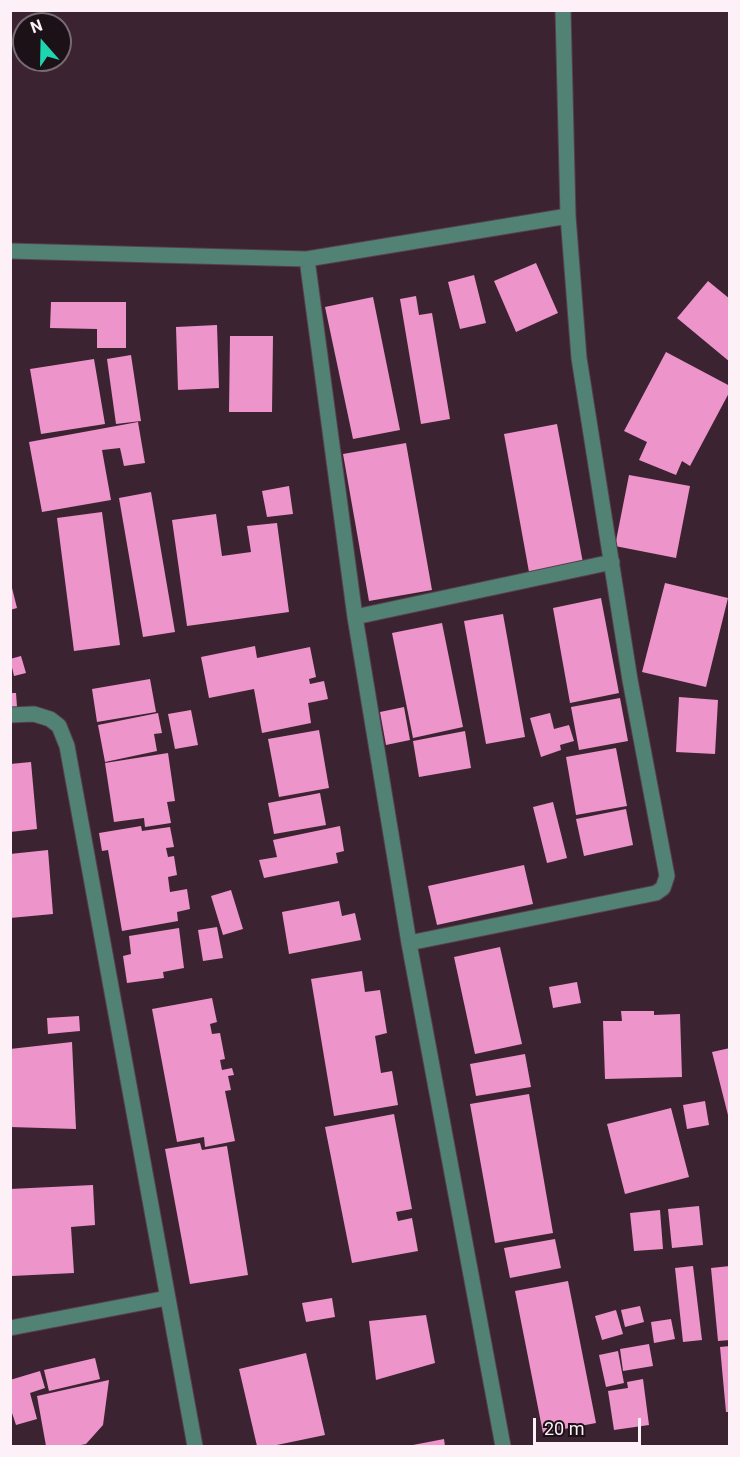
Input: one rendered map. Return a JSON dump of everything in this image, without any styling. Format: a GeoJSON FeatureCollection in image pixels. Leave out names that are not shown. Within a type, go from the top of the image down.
{"type":"FeatureCollection","features":[{"type":"Feature","properties":{"kind":"street"},"geometry":{"type":"LineString","coordinates":[[409,943],[656,893],[665,884],[667,876],[630,680],[579,358],[568,216],[563,10]]}},
{"type":"Feature","properties":{"kind":"street"},"geometry":{"type":"LineString","coordinates":[[10,251],[307,259],[568,216]]}},
{"type":"Feature","properties":{"kind":"street"},"geometry":{"type":"LineString","coordinates":[[307,259],[355,617],[409,943],[502,1446]]}},
{"type":"Feature","properties":{"kind":"street"},"geometry":{"type":"LineString","coordinates":[[355,617],[612,562]]}},
{"type":"Feature","properties":{"kind":"street"},"geometry":{"type":"LineString","coordinates":[[10,715],[34,714],[50,719],[59,726],[67,746],[195,1446]]}},
{"type":"Feature","properties":{"kind":"street"},"geometry":{"type":"LineString","coordinates":[[10,1328],[167,1298]]}},
{"type":"Feature","properties":{"kind":"building"},"geometry":{"type":"Polygon","coordinates":[[[536,263],[558,313],[516,332],[494,281],[536,263]]]}},
{"type":"Feature","properties":{"kind":"building"},"geometry":{"type":"Polygon","coordinates":[[[474,275],[486,323],[460,329],[448,282],[474,275]]]}},
{"type":"Feature","properties":{"kind":"building"},"geometry":{"type":"Polygon","coordinates":[[[708,281],[730,299],[730,362],[677,318],[708,281]]]}},
{"type":"Feature","properties":{"kind":"building"},"geometry":{"type":"Polygon","coordinates":[[[416,296],[419,315],[432,313],[450,419],[421,424],[400,299],[416,296]]]}},
{"type":"Feature","properties":{"kind":"building"},"geometry":{"type":"Polygon","coordinates":[[[373,297],[400,430],[353,439],[325,307],[373,297]]]}},
{"type":"Feature","properties":{"kind":"building"},"geometry":{"type":"Polygon","coordinates":[[[51,302],[126,302],[126,348],[97,348],[97,329],[50,328],[51,302]]]}},
{"type":"Feature","properties":{"kind":"building"},"geometry":{"type":"Polygon","coordinates":[[[217,325],[219,388],[178,390],[176,327],[217,325]]]}},
{"type":"Feature","properties":{"kind":"building"},"geometry":{"type":"Polygon","coordinates":[[[230,336],[273,336],[272,412],[229,412],[230,336]]]}},
{"type":"Feature","properties":{"kind":"building"},"geometry":{"type":"Polygon","coordinates":[[[666,352],[730,386],[730,391],[690,466],[682,461],[676,475],[639,460],[647,442],[624,431],[666,352]]]}},
{"type":"Feature","properties":{"kind":"building"},"geometry":{"type":"Polygon","coordinates":[[[131,355],[141,421],[116,424],[107,359],[131,355]]]}},
{"type":"Feature","properties":{"kind":"building"},"geometry":{"type":"Polygon","coordinates":[[[94,359],[105,424],[41,434],[30,369],[94,359]]]}},
{"type":"Feature","properties":{"kind":"building"},"geometry":{"type":"Polygon","coordinates":[[[138,422],[145,463],[124,466],[120,448],[102,450],[111,500],[42,512],[29,442],[138,422]]]}},
{"type":"Feature","properties":{"kind":"building"},"geometry":{"type":"Polygon","coordinates":[[[557,424],[583,563],[529,572],[504,434],[557,424]]]}},
{"type":"Feature","properties":{"kind":"building"},"geometry":{"type":"Polygon","coordinates":[[[406,443],[432,590],[369,601],[343,454],[406,443]]]}},
{"type":"Feature","properties":{"kind":"building"},"geometry":{"type":"Polygon","coordinates":[[[629,475],[690,486],[676,558],[615,546],[629,475]]]}},
{"type":"Feature","properties":{"kind":"building"},"geometry":{"type":"Polygon","coordinates":[[[289,486],[293,514],[267,517],[262,491],[289,486]]]}},
{"type":"Feature","properties":{"kind":"building"},"geometry":{"type":"Polygon","coordinates":[[[151,492],[175,632],[143,637],[119,498],[151,492]]]}},
{"type":"Feature","properties":{"kind":"building"},"geometry":{"type":"Polygon","coordinates":[[[102,512],[120,645],[74,651],[57,518],[102,512]]]}},
{"type":"Feature","properties":{"kind":"building"},"geometry":{"type":"Polygon","coordinates":[[[216,514],[222,556],[251,552],[247,526],[277,523],[289,612],[187,626],[172,520],[216,514]]]}},
{"type":"Feature","properties":{"kind":"building"},"geometry":{"type":"Polygon","coordinates":[[[10,580],[17,608],[10,610],[10,580]]]}},
{"type":"Feature","properties":{"kind":"building"},"geometry":{"type":"Polygon","coordinates":[[[665,583],[728,598],[706,687],[642,672],[665,583]]]}},
{"type":"Feature","properties":{"kind":"building"},"geometry":{"type":"Polygon","coordinates":[[[601,598],[619,693],[570,703],[553,608],[601,598]]]}},
{"type":"Feature","properties":{"kind":"building"},"geometry":{"type":"Polygon","coordinates":[[[503,614],[525,737],[486,744],[464,621],[503,614]]]}},
{"type":"Feature","properties":{"kind":"building"},"geometry":{"type":"Polygon","coordinates":[[[442,623],[463,727],[413,738],[392,633],[442,623]]]}},
{"type":"Feature","properties":{"kind":"building"},"geometry":{"type":"Polygon","coordinates":[[[255,646],[257,658],[310,647],[316,677],[309,679],[310,684],[324,681],[328,699],[308,703],[311,723],[262,733],[254,689],[209,698],[201,657],[255,646]]]}},
{"type":"Feature","properties":{"kind":"building"},"geometry":{"type":"Polygon","coordinates":[[[21,656],[26,673],[14,676],[10,659],[21,656]]]}},
{"type":"Feature","properties":{"kind":"building"},"geometry":{"type":"Polygon","coordinates":[[[150,679],[156,712],[97,722],[92,689],[150,679]]]}},
{"type":"Feature","properties":{"kind":"building"},"geometry":{"type":"Polygon","coordinates":[[[10,693],[16,693],[17,707],[10,708],[10,693]]]}},
{"type":"Feature","properties":{"kind":"building"},"geometry":{"type":"Polygon","coordinates":[[[679,697],[718,700],[715,754],[676,752],[679,697]]]}},
{"type":"Feature","properties":{"kind":"building"},"geometry":{"type":"Polygon","coordinates":[[[620,698],[628,741],[579,750],[571,707],[620,698]]]}},
{"type":"Feature","properties":{"kind":"building"},"geometry":{"type":"Polygon","coordinates":[[[404,707],[410,740],[386,745],[380,712],[404,707]]]}},
{"type":"Feature","properties":{"kind":"building"},"geometry":{"type":"Polygon","coordinates":[[[191,710],[198,745],[175,749],[168,714],[191,710]]]}},
{"type":"Feature","properties":{"kind":"building"},"geometry":{"type":"Polygon","coordinates":[[[158,713],[162,733],[154,734],[157,751],[105,762],[98,725],[158,713]]]}},
{"type":"Feature","properties":{"kind":"building"},"geometry":{"type":"Polygon","coordinates":[[[550,713],[554,729],[569,725],[574,741],[560,745],[561,750],[541,757],[530,718],[550,713]]]}},
{"type":"Feature","properties":{"kind":"building"},"geometry":{"type":"Polygon","coordinates":[[[319,730],[329,788],[279,797],[268,739],[319,730]]]}},
{"type":"Feature","properties":{"kind":"building"},"geometry":{"type":"Polygon","coordinates":[[[465,731],[471,768],[419,777],[413,741],[465,731]]]}},
{"type":"Feature","properties":{"kind":"building"},"geometry":{"type":"Polygon","coordinates":[[[616,748],[627,806],[576,815],[566,757],[616,748]]]}},
{"type":"Feature","properties":{"kind":"building"},"geometry":{"type":"Polygon","coordinates":[[[168,753],[175,801],[167,802],[171,823],[145,827],[144,818],[114,822],[105,763],[168,753]]]}},
{"type":"Feature","properties":{"kind":"building"},"geometry":{"type":"Polygon","coordinates":[[[31,762],[37,829],[10,832],[10,764],[31,762]]]}},
{"type":"Feature","properties":{"kind":"building"},"geometry":{"type":"Polygon","coordinates":[[[320,793],[326,825],[274,834],[268,803],[320,793]]]}},
{"type":"Feature","properties":{"kind":"building"},"geometry":{"type":"Polygon","coordinates":[[[553,802],[567,858],[547,863],[533,807],[553,802]]]}},
{"type":"Feature","properties":{"kind":"building"},"geometry":{"type":"Polygon","coordinates":[[[626,809],[633,845],[584,856],[576,819],[626,809]]]}},
{"type":"Feature","properties":{"kind":"building"},"geometry":{"type":"Polygon","coordinates":[[[141,826],[142,831],[170,827],[174,847],[166,848],[168,857],[174,856],[177,875],[168,877],[170,892],[187,889],[190,909],[177,912],[178,921],[122,931],[108,850],[102,851],[99,833],[141,826]]]}},
{"type":"Feature","properties":{"kind":"building"},"geometry":{"type":"Polygon","coordinates":[[[340,826],[344,851],[336,853],[338,863],[264,878],[259,860],[277,857],[273,840],[340,826]]]}},
{"type":"Feature","properties":{"kind":"building"},"geometry":{"type":"Polygon","coordinates":[[[48,850],[53,914],[10,918],[10,854],[48,850]]]}},
{"type":"Feature","properties":{"kind":"building"},"geometry":{"type":"Polygon","coordinates":[[[524,865],[533,904],[437,925],[428,886],[524,865]]]}},
{"type":"Feature","properties":{"kind":"building"},"geometry":{"type":"Polygon","coordinates":[[[231,890],[243,929],[223,935],[211,896],[231,890]]]}},
{"type":"Feature","properties":{"kind":"building"},"geometry":{"type":"Polygon","coordinates":[[[339,901],[342,916],[355,913],[361,940],[289,954],[282,912],[339,901]]]}},
{"type":"Feature","properties":{"kind":"building"},"geometry":{"type":"Polygon","coordinates":[[[217,927],[223,958],[203,961],[198,930],[217,927]]]}},
{"type":"Feature","properties":{"kind":"building"},"geometry":{"type":"Polygon","coordinates":[[[179,928],[184,968],[163,972],[164,978],[127,983],[123,956],[131,954],[129,936],[179,928]]]}},
{"type":"Feature","properties":{"kind":"building"},"geometry":{"type":"Polygon","coordinates":[[[500,947],[522,1044],[475,1054],[454,957],[500,947]]]}},
{"type":"Feature","properties":{"kind":"building"},"geometry":{"type":"Polygon","coordinates":[[[362,971],[365,992],[380,990],[387,1033],[375,1036],[381,1073],[392,1071],[398,1105],[334,1116],[311,979],[362,971]]]}},
{"type":"Feature","properties":{"kind":"building"},"geometry":{"type":"Polygon","coordinates":[[[577,982],[581,1003],[553,1008],[549,987],[577,982]]]}},
{"type":"Feature","properties":{"kind":"building"},"geometry":{"type":"Polygon","coordinates":[[[212,998],[217,1022],[210,1024],[212,1034],[220,1033],[225,1059],[220,1060],[222,1070],[232,1068],[234,1075],[228,1076],[231,1090],[225,1091],[235,1141],[205,1147],[204,1137],[177,1142],[152,1009],[212,998]]]}},
{"type":"Feature","properties":{"kind":"building"},"geometry":{"type":"Polygon","coordinates":[[[621,1011],[654,1011],[654,1015],[680,1014],[682,1077],[605,1079],[603,1021],[622,1021],[621,1011]]]}},
{"type":"Feature","properties":{"kind":"building"},"geometry":{"type":"Polygon","coordinates":[[[79,1016],[80,1031],[48,1034],[47,1018],[79,1016]]]}},
{"type":"Feature","properties":{"kind":"building"},"geometry":{"type":"Polygon","coordinates":[[[72,1042],[76,1129],[10,1127],[10,1049],[72,1042]]]}},
{"type":"Feature","properties":{"kind":"building"},"geometry":{"type":"Polygon","coordinates":[[[730,1048],[730,1119],[729,1119],[712,1052],[730,1048]]]}},
{"type":"Feature","properties":{"kind":"building"},"geometry":{"type":"Polygon","coordinates":[[[525,1054],[531,1087],[476,1096],[470,1064],[525,1054]]]}},
{"type":"Feature","properties":{"kind":"building"},"geometry":{"type":"Polygon","coordinates":[[[529,1094],[553,1233],[495,1243],[470,1104],[529,1094]]]}},
{"type":"Feature","properties":{"kind":"building"},"geometry":{"type":"Polygon","coordinates":[[[705,1101],[709,1125],[687,1129],[683,1105],[705,1101]]]}},
{"type":"Feature","properties":{"kind":"building"},"geometry":{"type":"Polygon","coordinates":[[[671,1108],[689,1177],[625,1194],[607,1124],[671,1108]]]}},
{"type":"Feature","properties":{"kind":"building"},"geometry":{"type":"Polygon","coordinates":[[[394,1114],[412,1209],[396,1212],[398,1221],[412,1218],[418,1251],[352,1263],[325,1127],[394,1114]]]}},
{"type":"Feature","properties":{"kind":"building"},"geometry":{"type":"Polygon","coordinates":[[[200,1143],[202,1150],[227,1146],[248,1275],[190,1284],[165,1149],[200,1143]]]}},
{"type":"Feature","properties":{"kind":"building"},"geometry":{"type":"Polygon","coordinates":[[[93,1185],[95,1225],[71,1227],[74,1273],[12,1276],[10,1189],[93,1185]]]}},
{"type":"Feature","properties":{"kind":"building"},"geometry":{"type":"Polygon","coordinates":[[[699,1206],[703,1245],[672,1248],[668,1209],[699,1206]]]}},
{"type":"Feature","properties":{"kind":"building"},"geometry":{"type":"Polygon","coordinates":[[[660,1210],[663,1249],[634,1251],[630,1213],[660,1210]]]}},
{"type":"Feature","properties":{"kind":"building"},"geometry":{"type":"Polygon","coordinates":[[[555,1239],[561,1268],[510,1278],[504,1248],[555,1239]]]}},
{"type":"Feature","properties":{"kind":"building"},"geometry":{"type":"Polygon","coordinates":[[[693,1266],[702,1340],[683,1342],[675,1268],[693,1266]]]}},
{"type":"Feature","properties":{"kind":"building"},"geometry":{"type":"Polygon","coordinates":[[[730,1266],[730,1340],[718,1341],[711,1268],[730,1266]]]}},
{"type":"Feature","properties":{"kind":"building"},"geometry":{"type":"Polygon","coordinates":[[[568,1281],[596,1423],[543,1433],[515,1291],[568,1281]]]}},
{"type":"Feature","properties":{"kind":"building"},"geometry":{"type":"Polygon","coordinates":[[[332,1298],[335,1317],[306,1322],[302,1303],[332,1298]]]}},
{"type":"Feature","properties":{"kind":"building"},"geometry":{"type":"Polygon","coordinates":[[[640,1306],[644,1322],[625,1327],[621,1310],[640,1306]]]}},
{"type":"Feature","properties":{"kind":"building"},"geometry":{"type":"Polygon","coordinates":[[[616,1310],[623,1334],[602,1340],[595,1316],[616,1310]]]}},
{"type":"Feature","properties":{"kind":"building"},"geometry":{"type":"Polygon","coordinates":[[[426,1315],[435,1363],[376,1380],[369,1321],[426,1315]]]}},
{"type":"Feature","properties":{"kind":"building"},"geometry":{"type":"Polygon","coordinates":[[[671,1319],[675,1339],[654,1343],[651,1322],[671,1319]]]}},
{"type":"Feature","properties":{"kind":"building"},"geometry":{"type":"Polygon","coordinates":[[[649,1344],[653,1366],[623,1371],[620,1349],[649,1344]]]}},
{"type":"Feature","properties":{"kind":"building"},"geometry":{"type":"Polygon","coordinates":[[[730,1346],[730,1412],[726,1412],[720,1347],[730,1346]]]}},
{"type":"Feature","properties":{"kind":"building"},"geometry":{"type":"Polygon","coordinates":[[[618,1351],[624,1383],[606,1387],[599,1355],[618,1351]]]}},
{"type":"Feature","properties":{"kind":"building"},"geometry":{"type":"Polygon","coordinates":[[[306,1353],[325,1435],[272,1446],[257,1446],[239,1369],[306,1353]]]}},
{"type":"Feature","properties":{"kind":"building"},"geometry":{"type":"Polygon","coordinates":[[[95,1358],[100,1379],[49,1391],[44,1370],[95,1358]]]}},
{"type":"Feature","properties":{"kind":"building"},"geometry":{"type":"Polygon","coordinates":[[[40,1371],[45,1388],[30,1393],[37,1419],[16,1425],[10,1407],[10,1380],[40,1371]]]}},
{"type":"Feature","properties":{"kind":"building"},"geometry":{"type":"Polygon","coordinates":[[[643,1379],[649,1425],[614,1430],[608,1391],[628,1388],[627,1382],[643,1379]]]}},
{"type":"Feature","properties":{"kind":"building"},"geometry":{"type":"Polygon","coordinates":[[[109,1380],[103,1425],[86,1444],[46,1446],[37,1396],[109,1380]]]}},
{"type":"Feature","properties":{"kind":"building"},"geometry":{"type":"Polygon","coordinates":[[[444,1439],[445,1446],[413,1445],[444,1439]]]}}]}
